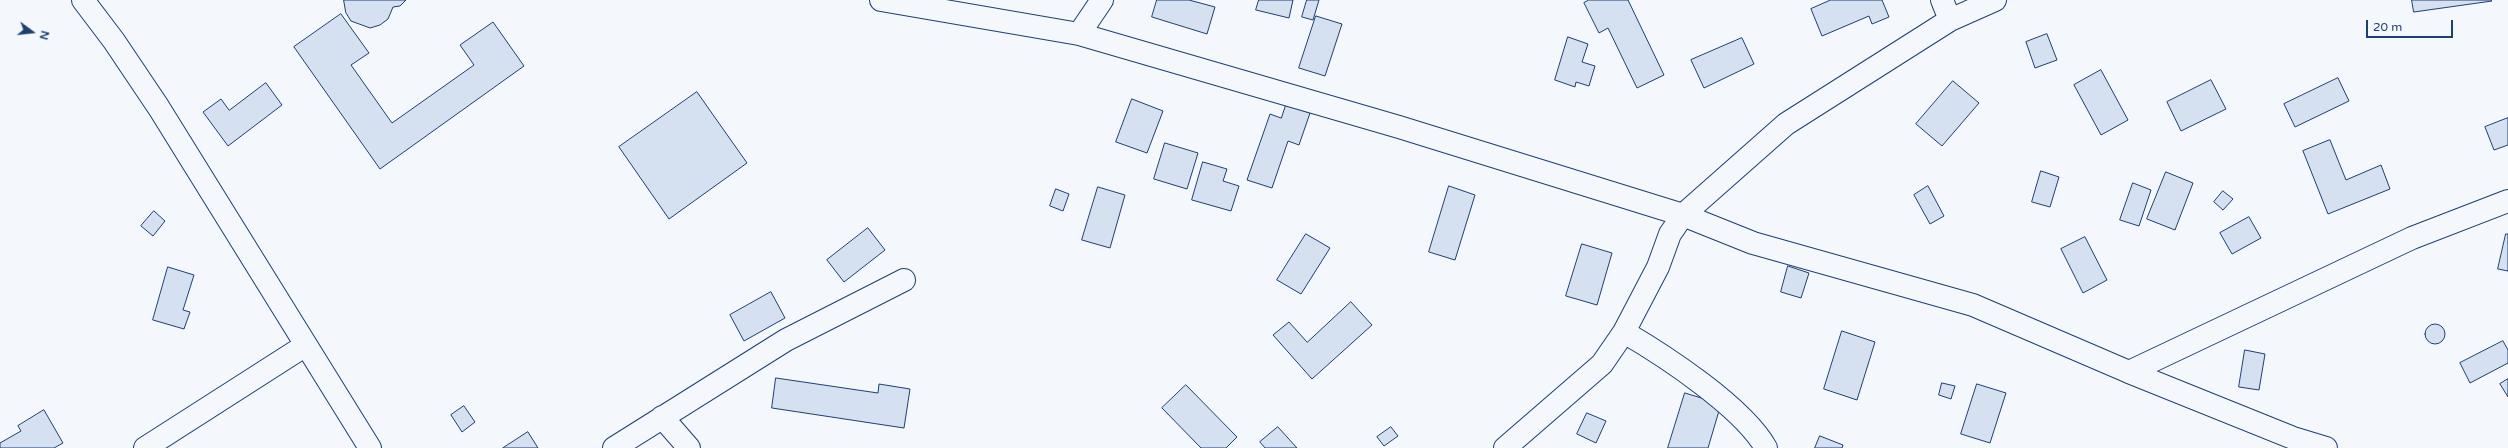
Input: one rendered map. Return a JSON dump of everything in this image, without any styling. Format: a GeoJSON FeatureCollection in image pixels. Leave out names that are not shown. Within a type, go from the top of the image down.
{"type":"FeatureCollection","features":[{"type":"Feature","properties":{"kind":"street"},"geometry":{"type":"LineString","coordinates":[[83,0],[114,40],[160,108],[370,448]]}},
{"type":"Feature","properties":{"kind":"street"},"geometry":{"type":"LineString","coordinates":[[881,0],[1079,34],[1399,127],[1683,215],[1753,243],[1973,305],[2291,443],[2326,448]]}},
{"type":"Feature","properties":{"kind":"street"},"geometry":{"type":"LineString","coordinates":[[1079,34],[1102,0]]}},
{"type":"Feature","properties":{"kind":"street"},"geometry":{"type":"LineString","coordinates":[[1505,448],[1602,364],[1624,332],[1658,267],[1670,234],[1683,215],[1786,124],[1946,10],[1995,0]]}},
{"type":"Feature","properties":{"kind":"street"},"geometry":{"type":"LineString","coordinates":[[2129,372],[2412,238],[2508,201]]}},
{"type":"Feature","properties":{"kind":"street"},"geometry":{"type":"LineString","coordinates":[[614,448],[786,340],[904,280]]}},
{"type":"Feature","properties":{"kind":"street"},"geometry":{"type":"LineString","coordinates":[[1624,332],[1651,348],[1725,402],[1759,435],[1766,448]]}},
{"type":"Feature","properties":{"kind":"street"},"geometry":{"type":"LineString","coordinates":[[144,448],[306,345]]}},
{"type":"Feature","properties":{"kind":"street"},"geometry":{"type":"LineString","coordinates":[[662,417],[689,448]]}},
{"type":"Feature","properties":{"kind":"building"},"geometry":{"type":"Polygon","coordinates":[[[344,0],[406,0],[400,6],[393,7],[388,19],[380,25],[370,28],[351,21],[346,13],[344,0]]]}},
{"type":"Feature","properties":{"kind":"building"},"geometry":{"type":"Polygon","coordinates":[[[1157,0],[1189,0],[1215,7],[1207,34],[1152,17],[1157,0]]]}},
{"type":"Feature","properties":{"kind":"building"},"geometry":{"type":"Polygon","coordinates":[[[1259,0],[1293,0],[1289,18],[1256,10],[1259,0]]]}},
{"type":"Feature","properties":{"kind":"building"},"geometry":{"type":"Polygon","coordinates":[[[1307,0],[1319,0],[1313,20],[1302,17],[1307,0]]]}},
{"type":"Feature","properties":{"kind":"building"},"geometry":{"type":"Polygon","coordinates":[[[1589,0],[1628,0],[1664,75],[1637,88],[1608,28],[1599,33],[1584,3],[1589,0]]]}},
{"type":"Feature","properties":{"kind":"building"},"geometry":{"type":"Polygon","coordinates":[[[1831,0],[1882,0],[1889,17],[1872,24],[1869,16],[1822,36],[1811,9],[1831,0]]]}},
{"type":"Feature","properties":{"kind":"building"},"geometry":{"type":"Polygon","coordinates":[[[2412,0],[2491,0],[2492,1],[2414,12],[2412,0]]]}},
{"type":"Feature","properties":{"kind":"building"},"geometry":{"type":"Polygon","coordinates":[[[341,14],[369,53],[351,65],[392,123],[474,65],[460,45],[493,22],[524,66],[380,169],[294,47],[341,14]]]}},
{"type":"Feature","properties":{"kind":"building"},"geometry":{"type":"Polygon","coordinates":[[[1316,16],[1342,24],[1325,76],[1299,68],[1316,16]]]}},
{"type":"Feature","properties":{"kind":"building"},"geometry":{"type":"Polygon","coordinates":[[[2047,34],[2057,60],[2035,68],[2026,42],[2047,34]]]}},
{"type":"Feature","properties":{"kind":"building"},"geometry":{"type":"Polygon","coordinates":[[[1568,37],[1588,44],[1582,62],[1595,66],[1589,86],[1576,82],[1575,87],[1555,80],[1568,37]]]}},
{"type":"Feature","properties":{"kind":"building"},"geometry":{"type":"Polygon","coordinates":[[[1742,38],[1754,64],[1704,88],[1691,60],[1742,38]]]}},
{"type":"Feature","properties":{"kind":"building"},"geometry":{"type":"Polygon","coordinates":[[[2101,70],[2128,120],[2101,135],[2074,85],[2101,70]]]}},
{"type":"Feature","properties":{"kind":"building"},"geometry":{"type":"Polygon","coordinates":[[[2338,78],[2349,101],[2295,127],[2284,104],[2338,78]]]}},
{"type":"Feature","properties":{"kind":"building"},"geometry":{"type":"Polygon","coordinates":[[[2211,80],[2226,109],[2181,131],[2167,102],[2211,80]]]}},
{"type":"Feature","properties":{"kind":"building"},"geometry":{"type":"Polygon","coordinates":[[[1953,81],[1979,103],[1942,146],[1916,124],[1953,81]]]}},
{"type":"Feature","properties":{"kind":"building"},"geometry":{"type":"Polygon","coordinates":[[[266,83],[282,105],[228,146],[203,112],[221,99],[229,110],[266,83]]]}},
{"type":"Feature","properties":{"kind":"building"},"geometry":{"type":"Polygon","coordinates":[[[697,92],[747,163],[669,219],[619,147],[697,92]]]}},
{"type":"Feature","properties":{"kind":"building"},"geometry":{"type":"Polygon","coordinates":[[[1132,99],[1163,111],[1147,153],[1116,142],[1132,99]]]}},
{"type":"Feature","properties":{"kind":"building"},"geometry":{"type":"Polygon","coordinates":[[[1286,105],[1310,113],[1299,145],[1288,141],[1272,188],[1247,180],[1270,114],[1281,118],[1286,105]]]}},
{"type":"Feature","properties":{"kind":"building"},"geometry":{"type":"Polygon","coordinates":[[[2508,118],[2508,145],[2494,150],[2485,127],[2508,118]]]}},
{"type":"Feature","properties":{"kind":"building"},"geometry":{"type":"Polygon","coordinates":[[[2330,140],[2346,180],[2381,165],[2390,189],[2328,214],[2303,151],[2330,140]]]}},
{"type":"Feature","properties":{"kind":"building"},"geometry":{"type":"Polygon","coordinates":[[[1165,143],[1198,153],[1187,189],[1154,179],[1165,143]]]}},
{"type":"Feature","properties":{"kind":"building"},"geometry":{"type":"Polygon","coordinates":[[[1203,162],[1227,169],[1223,181],[1239,186],[1231,211],[1192,200],[1203,162]]]}},
{"type":"Feature","properties":{"kind":"building"},"geometry":{"type":"Polygon","coordinates":[[[2041,171],[2059,177],[2050,207],[2032,202],[2041,171]]]}},
{"type":"Feature","properties":{"kind":"building"},"geometry":{"type":"Polygon","coordinates":[[[2166,172],[2193,183],[2175,230],[2147,219],[2166,172]]]}},
{"type":"Feature","properties":{"kind":"building"},"geometry":{"type":"Polygon","coordinates":[[[2133,183],[2151,190],[2139,226],[2120,220],[2133,183]]]}},
{"type":"Feature","properties":{"kind":"building"},"geometry":{"type":"Polygon","coordinates":[[[1449,186],[1475,195],[1455,260],[1429,252],[1449,186]]]}},
{"type":"Feature","properties":{"kind":"building"},"geometry":{"type":"Polygon","coordinates":[[[1928,186],[1944,216],[1930,224],[1914,195],[1928,186]]]}},
{"type":"Feature","properties":{"kind":"building"},"geometry":{"type":"Polygon","coordinates":[[[1098,187],[1125,195],[1110,248],[1082,240],[1098,187]]]}},
{"type":"Feature","properties":{"kind":"building"},"geometry":{"type":"Polygon","coordinates":[[[1056,189],[1069,194],[1063,211],[1050,206],[1056,189]]]}},
{"type":"Feature","properties":{"kind":"building"},"geometry":{"type":"Polygon","coordinates":[[[2223,191],[2233,199],[2223,210],[2214,202],[2223,191]]]}},
{"type":"Feature","properties":{"kind":"building"},"geometry":{"type":"Polygon","coordinates":[[[154,211],[165,221],[153,236],[141,226],[154,211]]]}},
{"type":"Feature","properties":{"kind":"building"},"geometry":{"type":"Polygon","coordinates":[[[2249,217],[2261,238],[2232,254],[2220,233],[2249,217]]]}},
{"type":"Feature","properties":{"kind":"building"},"geometry":{"type":"Polygon","coordinates":[[[868,228],[885,250],[844,282],[827,260],[868,228]]]}},
{"type":"Feature","properties":{"kind":"building"},"geometry":{"type":"Polygon","coordinates":[[[1306,234],[1330,248],[1301,294],[1277,280],[1306,234]]]}},
{"type":"Feature","properties":{"kind":"building"},"geometry":{"type":"Polygon","coordinates":[[[2506,234],[2508,234],[2508,271],[2498,269],[2506,234]]]}},
{"type":"Feature","properties":{"kind":"building"},"geometry":{"type":"Polygon","coordinates":[[[2085,237],[2107,280],[2083,293],[2061,249],[2085,237]]]}},
{"type":"Feature","properties":{"kind":"building"},"geometry":{"type":"Polygon","coordinates":[[[1582,244],[1612,253],[1597,305],[1566,296],[1582,244]]]}},
{"type":"Feature","properties":{"kind":"building"},"geometry":{"type":"Polygon","coordinates":[[[1788,266],[1809,273],[1801,298],[1781,292],[1788,266]]]}},
{"type":"Feature","properties":{"kind":"building"},"geometry":{"type":"Polygon","coordinates":[[[168,267],[194,275],[183,310],[190,312],[184,329],[153,320],[168,267]]]}},
{"type":"Feature","properties":{"kind":"building"},"geometry":{"type":"Polygon","coordinates":[[[771,292],[785,318],[744,341],[730,315],[771,292]]]}},
{"type":"Feature","properties":{"kind":"building"},"geometry":{"type":"Polygon","coordinates":[[[1351,302],[1372,325],[1312,379],[1273,335],[1289,322],[1307,342],[1351,302]]]}},
{"type":"Feature","properties":{"kind":"building"},"geometry":{"type":"Polygon","coordinates":[[[2435,324],[2442,327],[2445,334],[2442,341],[2435,344],[2428,341],[2425,334],[2428,327],[2435,324]]]}},
{"type":"Feature","properties":{"kind":"building"},"geometry":{"type":"Polygon","coordinates":[[[1842,331],[1875,342],[1857,400],[1824,389],[1842,331]]]}},
{"type":"Feature","properties":{"kind":"building"},"geometry":{"type":"Polygon","coordinates":[[[2503,341],[2508,350],[2508,363],[2470,383],[2460,363],[2503,341]]]}},
{"type":"Feature","properties":{"kind":"building"},"geometry":{"type":"Polygon","coordinates":[[[2245,350],[2265,354],[2259,390],[2239,387],[2245,350]]]}},
{"type":"Feature","properties":{"kind":"building"},"geometry":{"type":"Polygon","coordinates":[[[776,378],[878,393],[879,384],[910,389],[904,428],[772,408],[776,378]]]}},
{"type":"Feature","properties":{"kind":"building"},"geometry":{"type":"Polygon","coordinates":[[[2508,379],[2508,397],[2500,384],[2508,379]]]}},
{"type":"Feature","properties":{"kind":"building"},"geometry":{"type":"Polygon","coordinates":[[[1942,383],[1955,386],[1951,399],[1939,395],[1942,383]]]}},
{"type":"Feature","properties":{"kind":"building"},"geometry":{"type":"Polygon","coordinates":[[[1977,384],[2006,393],[1990,443],[1961,434],[1977,384]]]}},
{"type":"Feature","properties":{"kind":"building"},"geometry":{"type":"Polygon","coordinates":[[[1186,385],[1237,437],[1226,448],[1201,448],[1162,408],[1186,385]]]}},
{"type":"Feature","properties":{"kind":"building"},"geometry":{"type":"Polygon","coordinates":[[[1685,393],[1721,404],[1708,448],[1668,448],[1685,393]]]}},
{"type":"Feature","properties":{"kind":"building"},"geometry":{"type":"Polygon","coordinates":[[[464,406],[475,422],[462,432],[451,415],[464,406]]]}},
{"type":"Feature","properties":{"kind":"building"},"geometry":{"type":"Polygon","coordinates":[[[44,410],[63,443],[54,448],[0,448],[0,443],[21,431],[18,426],[44,410]]]}},
{"type":"Feature","properties":{"kind":"building"},"geometry":{"type":"Polygon","coordinates":[[[1587,413],[1606,421],[1596,443],[1577,434],[1587,413]]]}},
{"type":"Feature","properties":{"kind":"building"},"geometry":{"type":"Polygon","coordinates":[[[1278,427],[1297,448],[1265,448],[1260,442],[1278,427]]]}},
{"type":"Feature","properties":{"kind":"building"},"geometry":{"type":"Polygon","coordinates":[[[1391,427],[1398,436],[1384,446],[1377,437],[1391,427]]]}},
{"type":"Feature","properties":{"kind":"building"},"geometry":{"type":"Polygon","coordinates":[[[528,432],[538,448],[503,448],[528,432]]]}},
{"type":"Feature","properties":{"kind":"building"},"geometry":{"type":"Polygon","coordinates":[[[1820,436],[1843,445],[1842,448],[1815,448],[1820,436]]]}}]}
